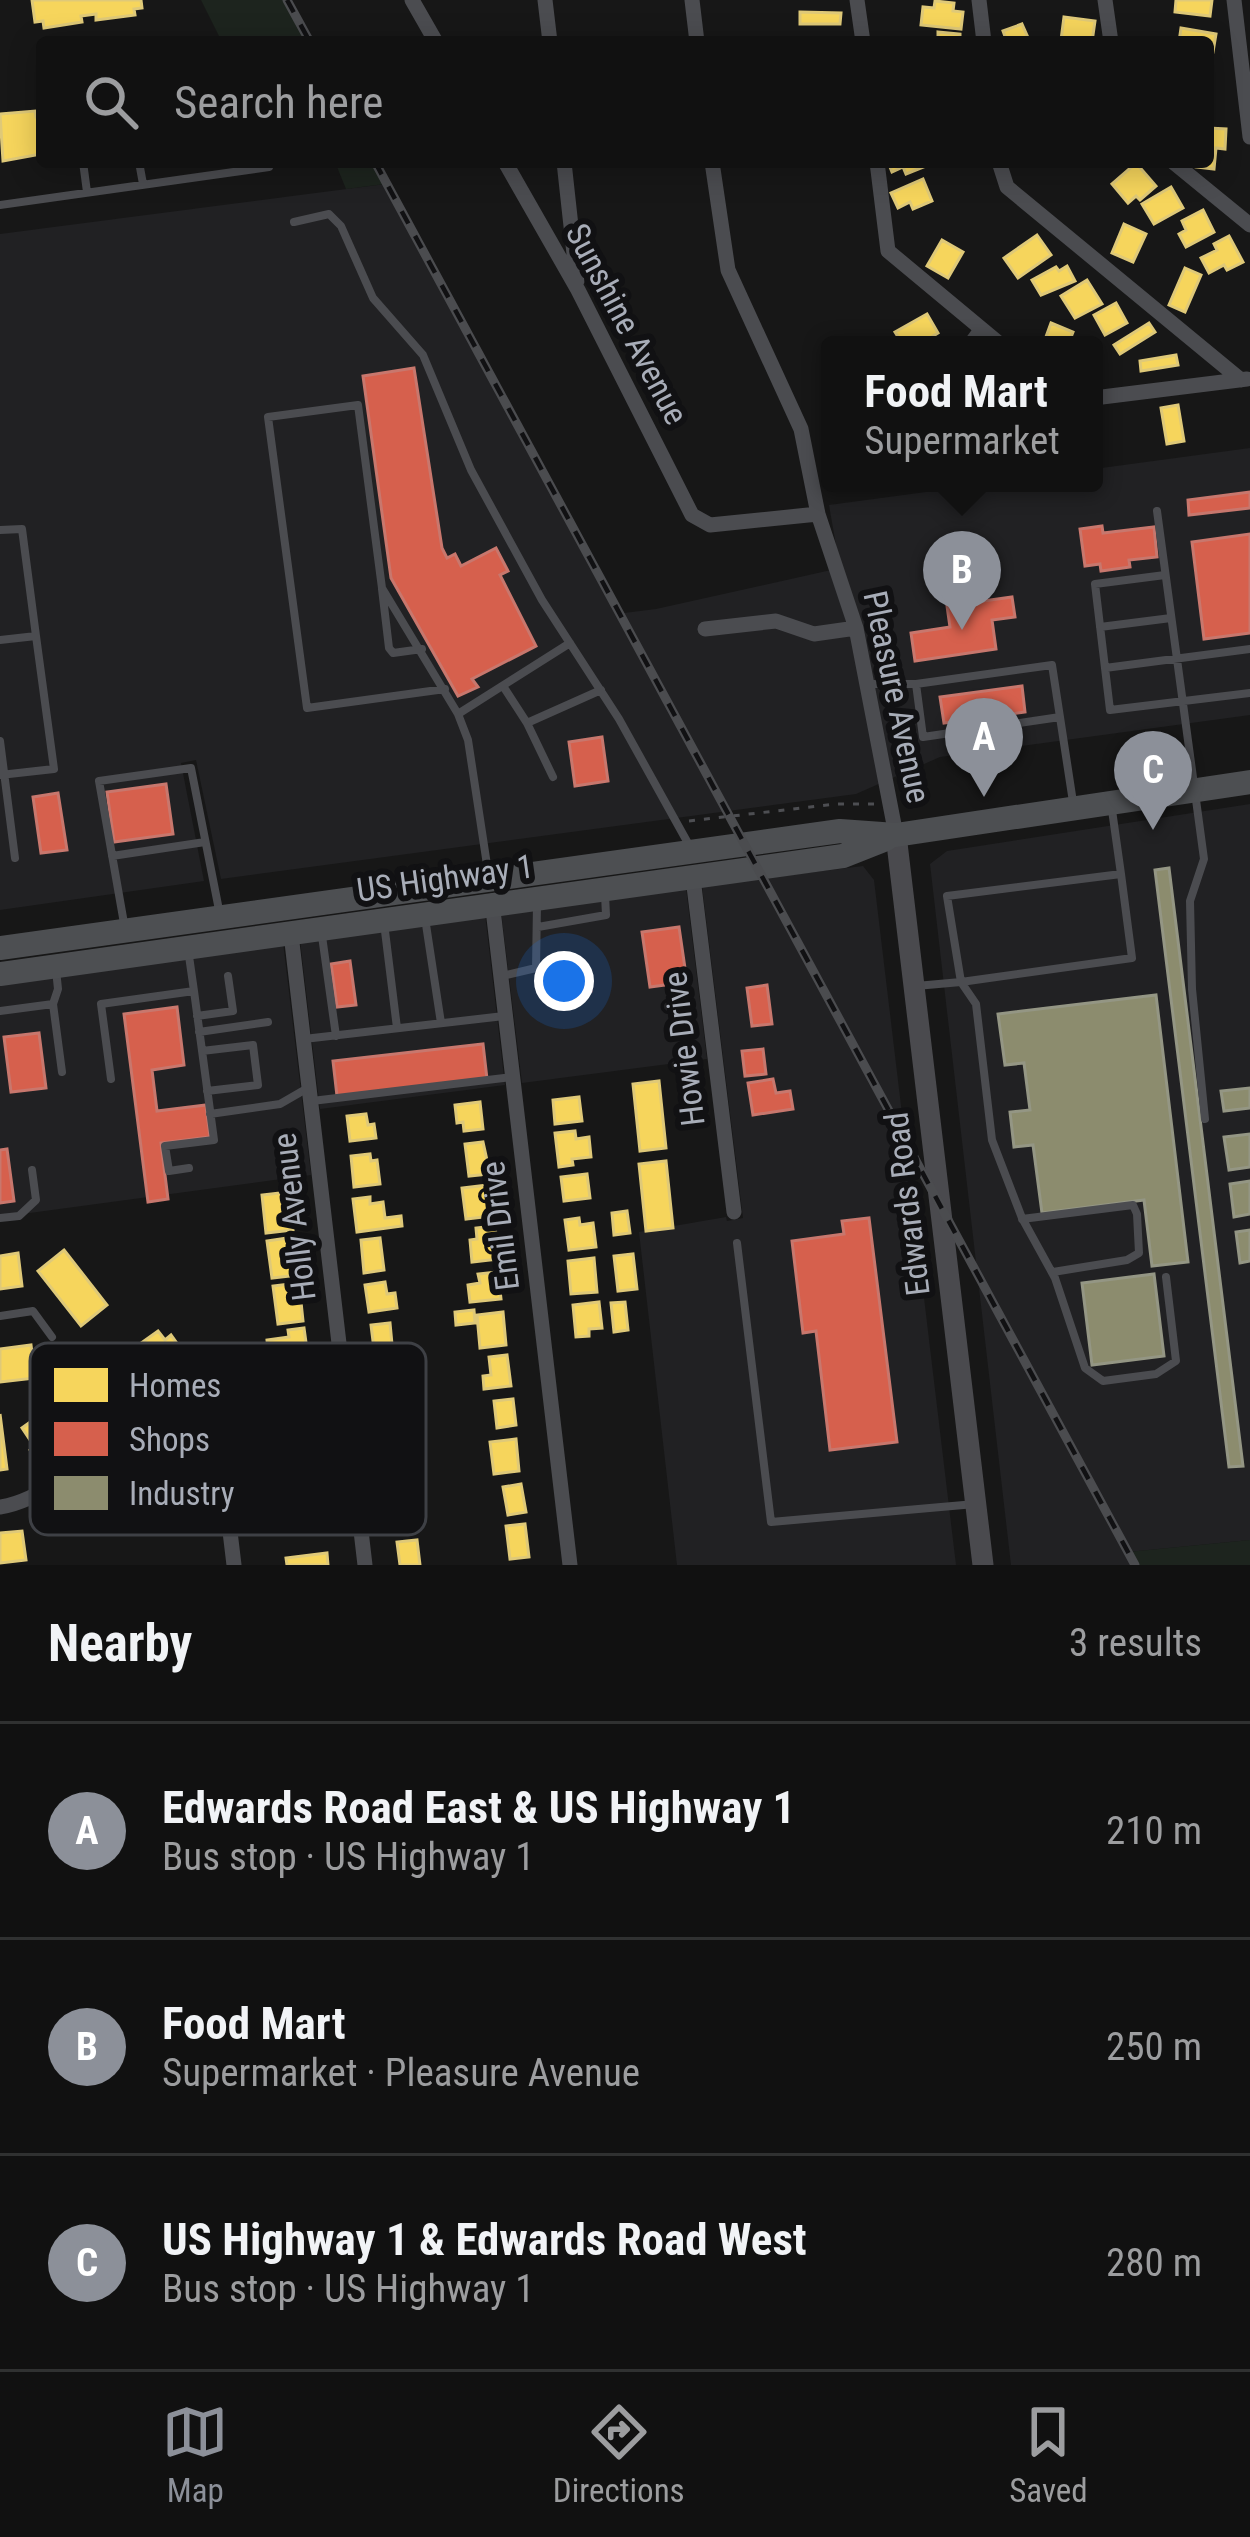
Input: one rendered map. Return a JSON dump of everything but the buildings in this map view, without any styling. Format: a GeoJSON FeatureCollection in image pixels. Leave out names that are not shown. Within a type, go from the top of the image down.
{"type":"FeatureCollection","features":[{"type":"Feature","properties":{"kind":"main road","name":"US Highway 1"},"geometry":{"type":"LineString","coordinates":[[1,942],[491,892],[693,865],[842,856],[896,835],[1250,782]]}},
{"type":"Feature","properties":{"kind":"main road","name":"Edwards Road"},"geometry":{"type":"LineString","coordinates":[[896,835],[983,1565]]}},
{"type":"Feature","properties":{"kind":"main road","name":"US Highway 1"},"geometry":{"type":"LineString","coordinates":[[0,974],[424,915],[491,892],[536,899],[604,890],[693,865]]}},
{"type":"Feature","properties":{"kind":"main road"},"geometry":{"type":"LineString","coordinates":[[99,960],[108,942],[125,931]]}},
{"type":"Feature","properties":{"kind":"street"},"geometry":{"type":"LineString","coordinates":[[412,0],[433,36]]}},
{"type":"Feature","properties":{"kind":"street"},"geometry":{"type":"LineString","coordinates":[[545,0],[549,36]]}},
{"type":"Feature","properties":{"kind":"street"},"geometry":{"type":"LineString","coordinates":[[692,0],[696,36]]}},
{"type":"Feature","properties":{"kind":"street"},"geometry":{"type":"LineString","coordinates":[[857,0],[861,36]]}},
{"type":"Feature","properties":{"kind":"street"},"geometry":{"type":"LineString","coordinates":[[979,0],[983,36]]}},
{"type":"Feature","properties":{"kind":"street"},"geometry":{"type":"LineString","coordinates":[[1105,0],[1110,36]]}},
{"type":"Feature","properties":{"kind":"street"},"geometry":{"type":"LineString","coordinates":[[1234,0],[1247,72],[1250,137]]}},
{"type":"Feature","properties":{"kind":"street","name":"Sunshine Avenue"},"geometry":{"type":"LineString","coordinates":[[508,168],[578,290],[692,515],[710,525],[818,514]]}},
{"type":"Feature","properties":{"kind":"street"},"geometry":{"type":"LineString","coordinates":[[565,168],[578,290]]}},
{"type":"Feature","properties":{"kind":"street","name":"Pleasure Avenue"},"geometry":{"type":"LineString","coordinates":[[713,168],[728,270],[801,429],[818,514],[856,628],[896,835]]}},
{"type":"Feature","properties":{"kind":"street"},"geometry":{"type":"LineString","coordinates":[[878,168],[888,251],[989,336]]}},
{"type":"Feature","properties":{"kind":"street"},"geometry":{"type":"LineString","coordinates":[[1001,168],[1007,187],[1246,379]]}},
{"type":"Feature","properties":{"kind":"street"},"geometry":{"type":"LineString","coordinates":[[1180,168],[1250,225]]}},
{"type":"Feature","properties":{"kind":"street"},"geometry":{"type":"LineString","coordinates":[[977,336],[981,330]]}},
{"type":"Feature","properties":{"kind":"street"},"geometry":{"type":"LineString","coordinates":[[1103,397],[1246,379]]}},
{"type":"Feature","properties":{"kind":"street"},"geometry":{"type":"LineString","coordinates":[[706,629],[776,621],[814,634],[856,628]]}},
{"type":"Feature","properties":{"kind":"street","name":"Howie Drive"},"geometry":{"type":"LineString","coordinates":[[693,865],[734,1212]]}},
{"type":"Feature","properties":{"kind":"street","name":"Emil Drive"},"geometry":{"type":"LineString","coordinates":[[491,892],[570,1565]]}},
{"type":"Feature","properties":{"kind":"street","name":"Holly Avenue"},"geometry":{"type":"LineString","coordinates":[[291,934],[339,1343]]}},
{"type":"Feature","properties":{"kind":"street"},"geometry":{"type":"LineString","coordinates":[[0,1507],[30,1497]]}},
{"type":"Feature","properties":{"kind":"street"},"geometry":{"type":"LineString","coordinates":[[230,1535],[234,1565]]}},
{"type":"Feature","properties":{"kind":"street","name":"Holly Avenue"},"geometry":{"type":"LineString","coordinates":[[361,1535],[365,1565]]}},
{"type":"Feature","properties":{"kind":"lane"},"geometry":{"type":"LineString","coordinates":[[83,168],[87,192]]}},
{"type":"Feature","properties":{"kind":"lane"},"geometry":{"type":"LineString","coordinates":[[140,168],[142,184]]}},
{"type":"Feature","properties":{"kind":"lane"},"geometry":{"type":"LineString","coordinates":[[0,205],[262,168]]}},
{"type":"Feature","properties":{"kind":"lane"},"geometry":{"type":"LineString","coordinates":[[294,222],[328,214],[340,226],[373,298],[423,355],[471,470],[677,823],[693,865]]}},
{"type":"Feature","properties":{"kind":"lane"},"geometry":{"type":"LineString","coordinates":[[422,649],[393,653],[389,648],[358,405],[268,417],[308,708],[445,689]]}},
{"type":"Feature","properties":{"kind":"lane"},"geometry":{"type":"LineString","coordinates":[[1157,512],[1204,859],[1190,901],[1192,989],[1205,1119]]}},
{"type":"Feature","properties":{"kind":"lane"},"geometry":{"type":"LineString","coordinates":[[0,530],[22,529],[55,769],[2,775]]}},
{"type":"Feature","properties":{"kind":"lane"},"geometry":{"type":"LineString","coordinates":[[1166,575],[1095,584],[1110,710],[1250,693]]}},
{"type":"Feature","properties":{"kind":"lane"},"geometry":{"type":"LineString","coordinates":[[382,587],[445,689],[468,740],[491,892]]}},
{"type":"Feature","properties":{"kind":"lane"},"geometry":{"type":"LineString","coordinates":[[1100,627],[1171,618]]}},
{"type":"Feature","properties":{"kind":"lane"},"geometry":{"type":"LineString","coordinates":[[0,640],[36,635]]}},
{"type":"Feature","properties":{"kind":"lane"},"geometry":{"type":"LineString","coordinates":[[458,714],[570,643]]}},
{"type":"Feature","properties":{"kind":"lane"},"geometry":{"type":"LineString","coordinates":[[1105,668],[1250,649]]}},
{"type":"Feature","properties":{"kind":"lane"},"geometry":{"type":"LineString","coordinates":[[867,684],[916,684],[1052,664],[1074,809]]}},
{"type":"Feature","properties":{"kind":"lane"},"geometry":{"type":"LineString","coordinates":[[916,684],[923,736],[1060,717]]}},
{"type":"Feature","properties":{"kind":"lane"},"geometry":{"type":"LineString","coordinates":[[503,686],[553,777]]}},
{"type":"Feature","properties":{"kind":"lane"},"geometry":{"type":"LineString","coordinates":[[527,723],[601,690]]}},
{"type":"Feature","properties":{"kind":"lane"},"geometry":{"type":"LineString","coordinates":[[0,741],[15,858]]}},
{"type":"Feature","properties":{"kind":"lane"},"geometry":{"type":"LineString","coordinates":[[125,931],[99,781],[190,768],[220,918]]}},
{"type":"Feature","properties":{"kind":"lane"},"geometry":{"type":"LineString","coordinates":[[914,986],[1132,958],[1111,803]]}},
{"type":"Feature","properties":{"kind":"lane"},"geometry":{"type":"LineString","coordinates":[[112,856],[205,842]]}},
{"type":"Feature","properties":{"kind":"lane"},"geometry":{"type":"LineString","coordinates":[[1121,874],[947,896],[961,982],[976,1004],[992,1141],[1022,1219],[1053,1272],[1085,1368],[1103,1382],[1156,1374],[1176,1361],[1166,1277]]}},
{"type":"Feature","properties":{"kind":"lane"},"geometry":{"type":"LineString","coordinates":[[538,927],[606,915],[604,890]]}},
{"type":"Feature","properties":{"kind":"lane"},"geometry":{"type":"LineString","coordinates":[[500,976],[536,968],[536,899]]}},
{"type":"Feature","properties":{"kind":"lane"},"geometry":{"type":"LineString","coordinates":[[424,915],[441,1023]]}},
{"type":"Feature","properties":{"kind":"lane"},"geometry":{"type":"LineString","coordinates":[[384,920],[397,1028]]}},
{"type":"Feature","properties":{"kind":"lane"},"geometry":{"type":"LineString","coordinates":[[321,929],[336,1036]]}},
{"type":"Feature","properties":{"kind":"lane"},"geometry":{"type":"LineString","coordinates":[[188,948],[214,1140],[165,1146],[169,1171],[189,1168]]}},
{"type":"Feature","properties":{"kind":"lane"},"geometry":{"type":"LineString","coordinates":[[55,967],[58,989],[53,1004],[62,1072]]}},
{"type":"Feature","properties":{"kind":"lane"},"geometry":{"type":"LineString","coordinates":[[197,1016],[233,1010],[228,976]]}},
{"type":"Feature","properties":{"kind":"lane"},"geometry":{"type":"LineString","coordinates":[[111,1079],[101,1004],[194,991]]}},
{"type":"Feature","properties":{"kind":"lane"},"geometry":{"type":"LineString","coordinates":[[0,1011],[53,1004]]}},
{"type":"Feature","properties":{"kind":"lane"},"geometry":{"type":"LineString","coordinates":[[303,1039],[506,1016]]}},
{"type":"Feature","properties":{"kind":"lane"},"geometry":{"type":"LineString","coordinates":[[200,1032],[268,1022]]}},
{"type":"Feature","properties":{"kind":"lane"},"geometry":{"type":"LineString","coordinates":[[202,1051],[253,1046],[258,1085],[280,1104]]}},
{"type":"Feature","properties":{"kind":"lane"},"geometry":{"type":"LineString","coordinates":[[210,1114],[280,1104],[310,1094],[513,1077]]}},
{"type":"Feature","properties":{"kind":"lane"},"geometry":{"type":"LineString","coordinates":[[207,1091],[258,1085]]}},
{"type":"Feature","properties":{"kind":"lane"},"geometry":{"type":"LineString","coordinates":[[0,1218],[19,1216],[36,1200],[32,1170]]}},
{"type":"Feature","properties":{"kind":"lane"},"geometry":{"type":"LineString","coordinates":[[1022,1219],[1133,1205],[1139,1252],[1126,1260],[1053,1272]]}},
{"type":"Feature","properties":{"kind":"lane"},"geometry":{"type":"LineString","coordinates":[[737,1243],[771,1522],[976,1504]]}},
{"type":"Feature","properties":{"kind":"lane"},"geometry":{"type":"LineString","coordinates":[[0,1316],[33,1311],[52,1337]]}},
{"type":"Feature","properties":{"kind":"path"},"geometry":{"type":"LineString","coordinates":[[677,823],[890,802]]}},
{"type":"Feature","properties":{"kind":"shaded area"},"geometry":{"type":"Polygon","coordinates":[[[201,0],[286,0],[306,36],[219,36],[201,0]]]}},
{"type":"Feature","properties":{"kind":"shaded area"},"geometry":{"type":"Polygon","coordinates":[[[337,168],[376,168],[385,184],[346,189],[337,168]]]}},
{"type":"Feature","properties":{"kind":"shaded area"},"geometry":{"type":"Polygon","coordinates":[[[385,184],[616,614],[840,568],[829,505],[926,492],[1103,492],[1103,468],[1250,448],[1250,715],[940,757],[856,794],[221,879],[196,760],[181,763],[204,881],[0,910],[0,234],[385,184]]]}},
{"type":"Feature","properties":{"kind":"shaded area"},"geometry":{"type":"Polygon","coordinates":[[[1250,804],[1250,1540],[1129,1552],[1135,1565],[1011,1565],[930,864],[947,851],[1250,804]]]}},
{"type":"Feature","properties":{"kind":"shaded area"},"geometry":{"type":"Polygon","coordinates":[[[863,866],[874,880],[956,1565],[677,1565],[639,1232],[743,1218],[702,886],[863,866]]]}},
{"type":"Feature","properties":{"kind":"shaded area"},"geometry":{"type":"Polygon","coordinates":[[[686,888],[707,1059],[522,1083],[501,911],[686,888]]]}},
{"type":"Feature","properties":{"kind":"shaded area"},"geometry":{"type":"Polygon","coordinates":[[[485,914],[505,1085],[320,1109],[300,940],[485,914]]]}},
{"type":"Feature","properties":{"kind":"shaded area"},"geometry":{"type":"Polygon","coordinates":[[[283,942],[311,1175],[0,1217],[0,982],[283,942]]]}},
{"type":"Feature","properties":{"kind":"shaded area"},"geometry":{"type":"Polygon","coordinates":[[[1250,1540],[1250,1565],[1135,1565],[1128,1552],[1250,1540]]]}},
{"type":"Feature","properties":{"kind":"railway"},"geometry":{"type":"LineString","coordinates":[[287,0],[307,36]]}},
{"type":"Feature","properties":{"kind":"railway"},"geometry":{"type":"LineString","coordinates":[[378,168],[1135,1565]]}},
{"type":"Feature","properties":{"kind":"place","name":"Food Mart"},"geometry":{"type":"Point","coordinates":[962,630]}},
{"type":"Feature","properties":{"kind":"place","name":"Edwards Road East & US Highway 1"},"geometry":{"type":"Point","coordinates":[984,797]}},
{"type":"Feature","properties":{"kind":"place","name":"US Highway 1 & Edwards Road West"},"geometry":{"type":"Point","coordinates":[1153,830]}}]}
